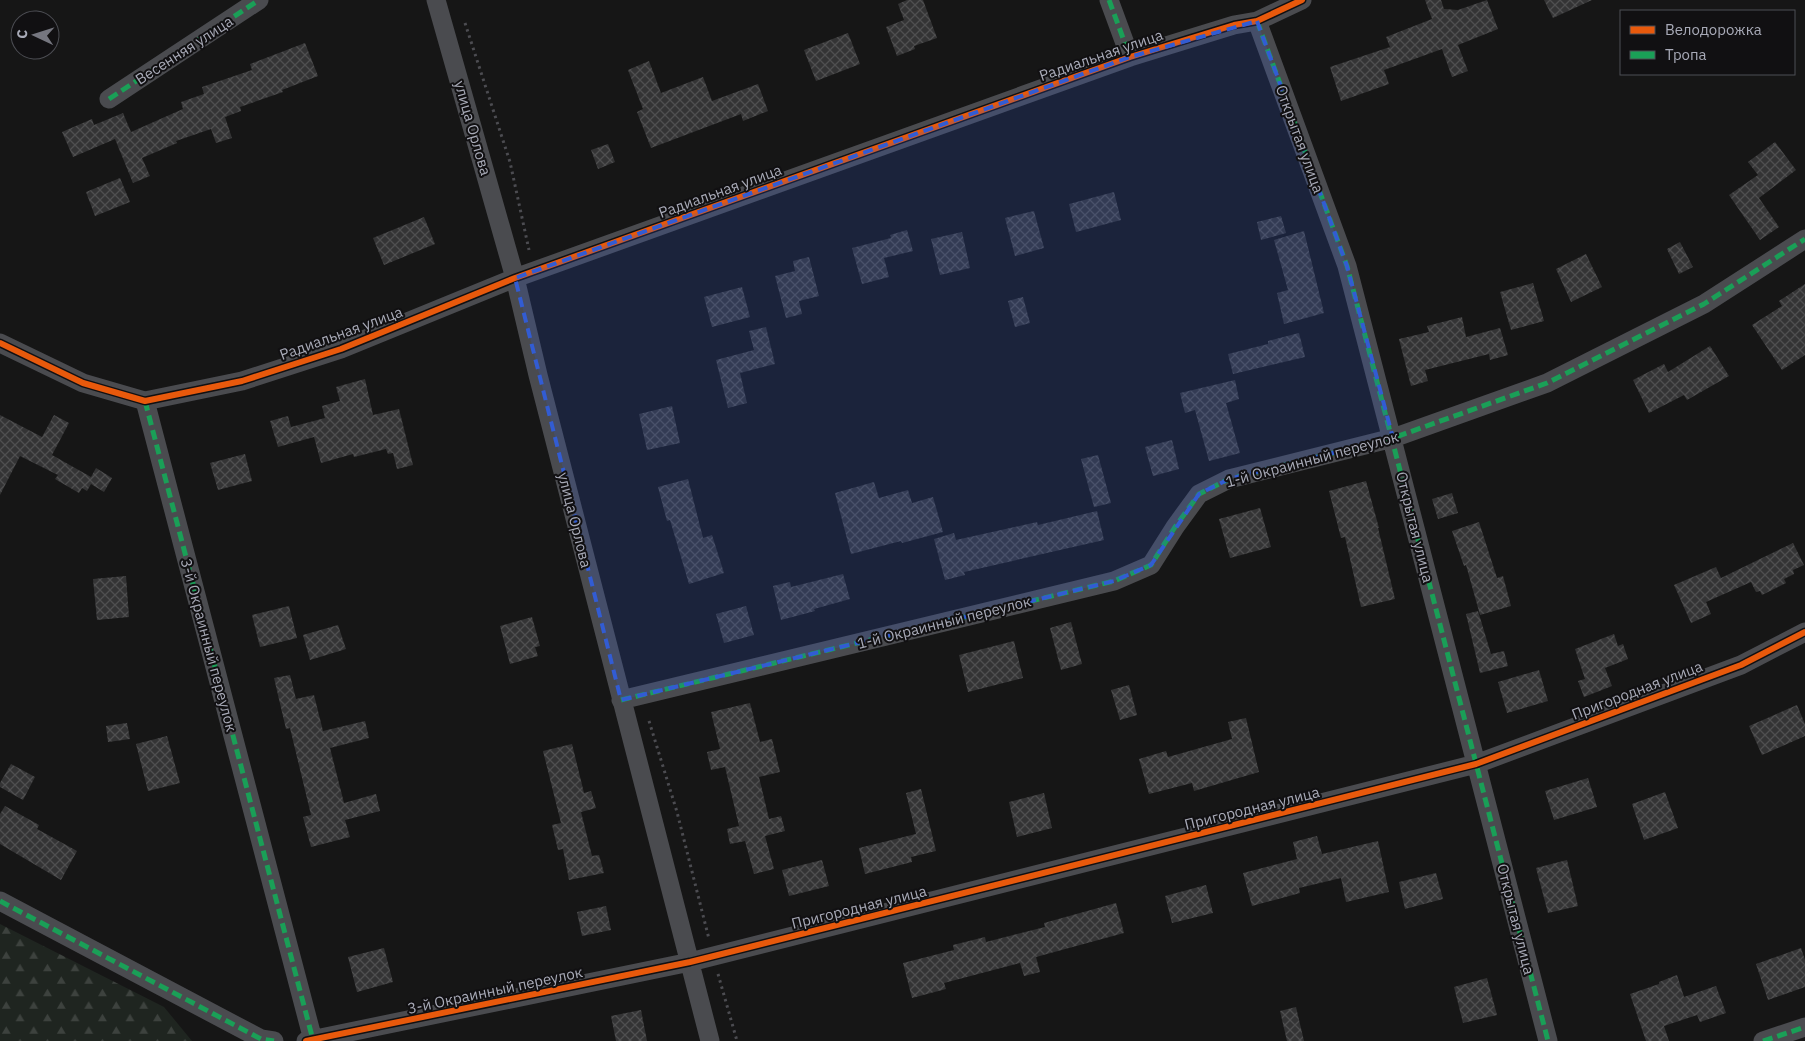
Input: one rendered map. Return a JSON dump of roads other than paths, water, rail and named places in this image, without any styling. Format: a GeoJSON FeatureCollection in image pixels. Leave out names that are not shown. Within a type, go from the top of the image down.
{"type":"FeatureCollection","features":[{"type":"Feature","properties":{"kind":"street","name":"Весенняя улица"},"geometry":{"type":"LineString","coordinates":[[109,99],[259,0]]}},
{"type":"Feature","properties":{"kind":"street","name":"улица Орлова"},"geometry":{"type":"LineString","coordinates":[[436,0],[515,278],[621,700],[710,1041]]}},
{"type":"Feature","properties":{"kind":"street"},"geometry":{"type":"LineString","coordinates":[[1109,0],[1130,57]]}},
{"type":"Feature","properties":{"kind":"street","name":"Радиальная улица"},"geometry":{"type":"LineString","coordinates":[[144,401],[242,381],[341,349],[534,271],[1130,57],[1234,25],[1257,21],[1302,0]]}},
{"type":"Feature","properties":{"kind":"street","name":"Открытая улица"},"geometry":{"type":"LineString","coordinates":[[1257,21],[1347,266],[1548,1041]]}},
{"type":"Feature","properties":{"kind":"street","name":"1-й Окраинный переулок"},"geometry":{"type":"LineString","coordinates":[[621,700],[1114,581],[1151,565],[1199,494],[1229,479],[1393,438],[1547,383],[1704,304],[1805,240]]}},
{"type":"Feature","properties":{"kind":"street"},"geometry":{"type":"LineString","coordinates":[[0,343],[83,383],[144,401]]}},
{"type":"Feature","properties":{"kind":"street","name":"3-й Окраинный переулок"},"geometry":{"type":"LineString","coordinates":[[144,401],[309,1041],[690,962]]}},
{"type":"Feature","properties":{"kind":"street","name":"Пригородная улица"},"geometry":{"type":"LineString","coordinates":[[690,962],[1476,764],[1742,665],[1805,632]]}},
{"type":"Feature","properties":{"kind":"street"},"geometry":{"type":"LineString","coordinates":[[0,900],[261,1039],[274,1041]]}},
{"type":"Feature","properties":{"kind":"street"},"geometry":{"type":"LineString","coordinates":[[1763,1041],[1805,1027]]}}]}
